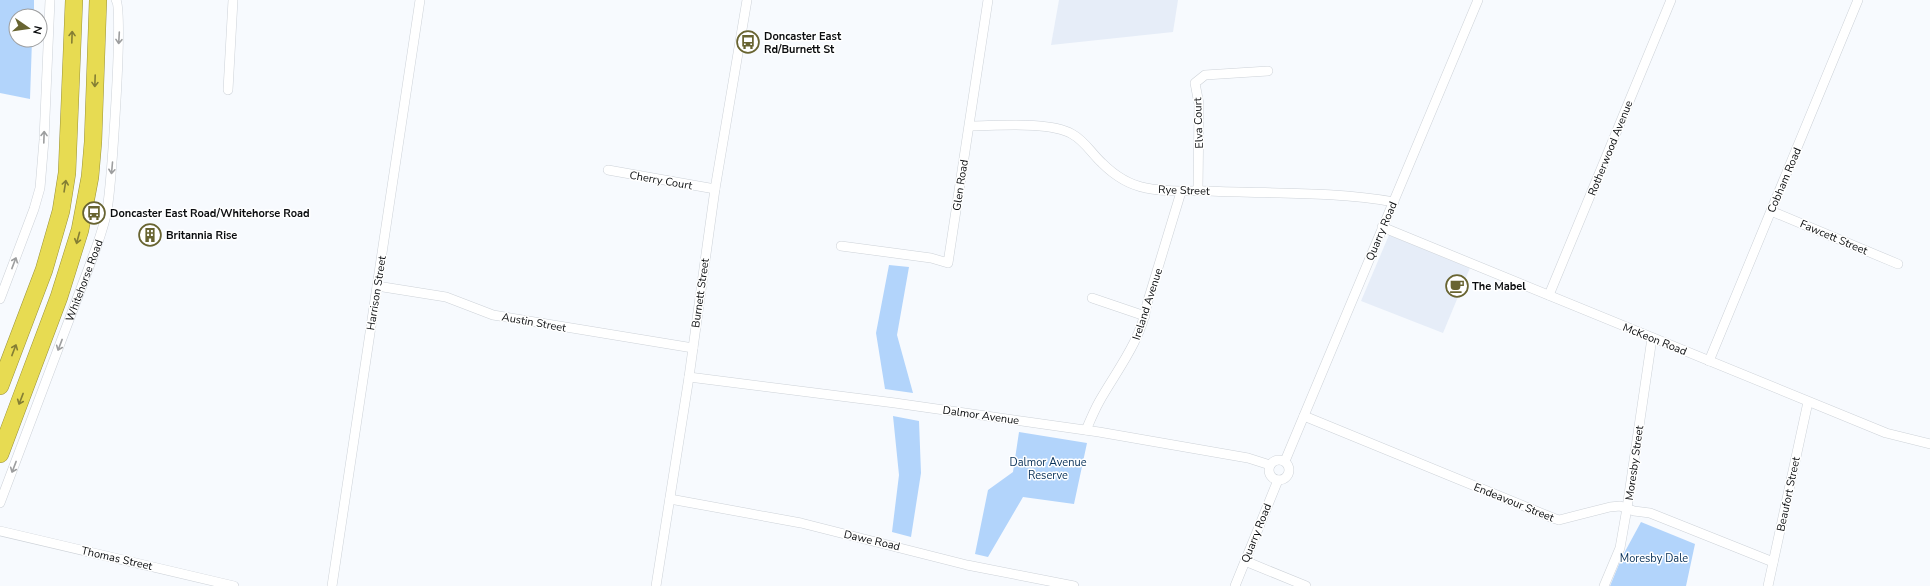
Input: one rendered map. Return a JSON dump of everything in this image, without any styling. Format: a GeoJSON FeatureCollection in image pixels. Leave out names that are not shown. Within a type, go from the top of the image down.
{"type":"FeatureCollection","features":[{"type":"Feature","properties":{"kind":"highway"},"geometry":{"type":"LineString","coordinates":[[0,386],[44,270],[61,211],[67,173],[74,0]]}},
{"type":"Feature","properties":{"kind":"highway","name":"Whitehorse Road"},"geometry":{"type":"LineString","coordinates":[[0,454],[73,256],[84,211],[90,176],[93,142],[98,0]]}},
{"type":"Feature","properties":{"kind":"street"},"geometry":{"type":"LineString","coordinates":[[0,299],[34,209],[40,188],[44,140],[50,0]]}},
{"type":"Feature","properties":{"kind":"street","name":"Whitehorse Road"},"geometry":{"type":"LineString","coordinates":[[0,504],[105,221],[112,159],[119,32],[119,11],[116,0]]}},
{"type":"Feature","properties":{"kind":"street"},"geometry":{"type":"LineString","coordinates":[[228,90],[233,0]]}},
{"type":"Feature","properties":{"kind":"street","name":"Harrison Street"},"geometry":{"type":"LineString","coordinates":[[332,586],[420,0]]}},
{"type":"Feature","properties":{"kind":"street","name":"Burnett Street"},"geometry":{"type":"LineString","coordinates":[[656,586],[689,377],[715,189],[747,0]]}},
{"type":"Feature","properties":{"kind":"street","name":"Glen Road"},"geometry":{"type":"LineString","coordinates":[[841,246],[931,258],[948,263],[988,0]]}},
{"type":"Feature","properties":{"kind":"street","name":"Quarry Road"},"geometry":{"type":"LineString","coordinates":[[1235,586],[1278,480],[1284,479],[1289,474],[1289,467],[1285,462],[1478,0]]}},
{"type":"Feature","properties":{"kind":"street","name":"Rotherwood Avenue"},"geometry":{"type":"LineString","coordinates":[[1550,295],[1670,0]]}},
{"type":"Feature","properties":{"kind":"street","name":"Cobham Road"},"geometry":{"type":"LineString","coordinates":[[1708,361],[1858,0]]}},
{"type":"Feature","properties":{"kind":"street","name":"Elva Court"},"geometry":{"type":"LineString","coordinates":[[1198,191],[1199,104],[1195,83],[1205,75],[1268,71]]}},
{"type":"Feature","properties":{"kind":"street","name":"Rye Street"},"geometry":{"type":"LineString","coordinates":[[970,126],[1043,127],[1060,129],[1072,134],[1086,145],[1101,163],[1122,179],[1144,188],[1181,192],[1198,191],[1362,196],[1394,202]]}},
{"type":"Feature","properties":{"kind":"street","name":"Cherry Court"},"geometry":{"type":"LineString","coordinates":[[608,170],[715,189]]}},
{"type":"Feature","properties":{"kind":"street","name":"Ireland Avenue"},"geometry":{"type":"LineString","coordinates":[[1086,430],[1099,403],[1135,342],[1145,316],[1147,304],[1181,192]]}},
{"type":"Feature","properties":{"kind":"street","name":"Fawcett Street"},"geometry":{"type":"LineString","coordinates":[[1771,211],[1898,264]]}},
{"type":"Feature","properties":{"kind":"street","name":"McKeon Road"},"geometry":{"type":"LineString","coordinates":[[1382,227],[1886,433],[1930,444]]}},
{"type":"Feature","properties":{"kind":"street","name":"Austin Street"},"geometry":{"type":"LineString","coordinates":[[377,286],[446,297],[493,315],[693,348]]}},
{"type":"Feature","properties":{"kind":"street"},"geometry":{"type":"LineString","coordinates":[[1092,298],[1145,316]]}},
{"type":"Feature","properties":{"kind":"street","name":"Moresby Street"},"geometry":{"type":"LineString","coordinates":[[1604,586],[1620,548],[1652,338]]}},
{"type":"Feature","properties":{"kind":"street","name":"Dalmor Avenue"},"geometry":{"type":"LineString","coordinates":[[689,377],[895,403],[1086,430],[1248,458],[1270,465]]}},
{"type":"Feature","properties":{"kind":"street","name":"Beaufort Street"},"geometry":{"type":"LineString","coordinates":[[1768,586],[1808,402]]}},
{"type":"Feature","properties":{"kind":"street","name":"Endeavour Street"},"geometry":{"type":"LineString","coordinates":[[1304,416],[1559,520],[1610,507],[1620,506],[1650,513],[1773,562]]}},
{"type":"Feature","properties":{"kind":"street"},"geometry":{"type":"LineString","coordinates":[[1278,480],[1270,474],[1270,465],[1279,460],[1285,462]]}},
{"type":"Feature","properties":{"kind":"street","name":"Dawe Road"},"geometry":{"type":"LineString","coordinates":[[670,500],[801,523],[967,565],[1074,586]]}},
{"type":"Feature","properties":{"kind":"street","name":"Thomas Street"},"geometry":{"type":"LineString","coordinates":[[0,531],[234,586]]}},
{"type":"Feature","properties":{"kind":"street"},"geometry":{"type":"LineString","coordinates":[[1245,561],[1306,586]]}},
{"type":"Feature","properties":{"kind":"shaded area"},"geometry":{"type":"Polygon","coordinates":[[[1059,0],[1178,0],[1173,32],[1051,45],[1059,0]]]}},
{"type":"Feature","properties":{"kind":"shaded area"},"geometry":{"type":"Polygon","coordinates":[[[1389,235],[1470,268],[1443,333],[1361,301],[1389,235]]]}},
{"type":"Feature","properties":{"kind":"green space"},"geometry":{"type":"Polygon","coordinates":[[[0,0],[34,0],[34,8],[8,8],[8,48],[32,48],[30,99],[0,93],[0,0]]]}},
{"type":"Feature","properties":{"kind":"green space"},"geometry":{"type":"Polygon","coordinates":[[[889,265],[909,267],[897,335],[913,393],[885,389],[876,333],[889,265]]]}},
{"type":"Feature","properties":{"kind":"green space"},"geometry":{"type":"Polygon","coordinates":[[[893,416],[919,421],[921,473],[911,537],[892,532],[899,475],[893,416]]]}},
{"type":"Feature","properties":{"kind":"green space","name":"Dalmor Avenue Reserve"},"geometry":{"type":"Polygon","coordinates":[[[1019,432],[1087,443],[1074,504],[1023,497],[988,557],[975,554],[988,490],[1013,472],[1019,432]]]}},
{"type":"Feature","properties":{"kind":"green space","name":"Moresby Dale"},"geometry":{"type":"Polygon","coordinates":[[[1641,522],[1695,544],[1686,586],[1610,586],[1622,557],[1641,522]]]}},
{"type":"Feature","properties":{"kind":"place","name":"Doncaster East Rd/Burnett St"},"geometry":{"type":"Point","coordinates":[748,42]}},
{"type":"Feature","properties":{"kind":"place","name":"Doncaster East Road/Whitehorse Road"},"geometry":{"type":"Point","coordinates":[94,213]}},
{"type":"Feature","properties":{"kind":"place","name":"Britannia Rise"},"geometry":{"type":"Point","coordinates":[150,235]}},
{"type":"Feature","properties":{"kind":"place","name":"The Mabel"},"geometry":{"type":"Point","coordinates":[1457,286]}}]}
